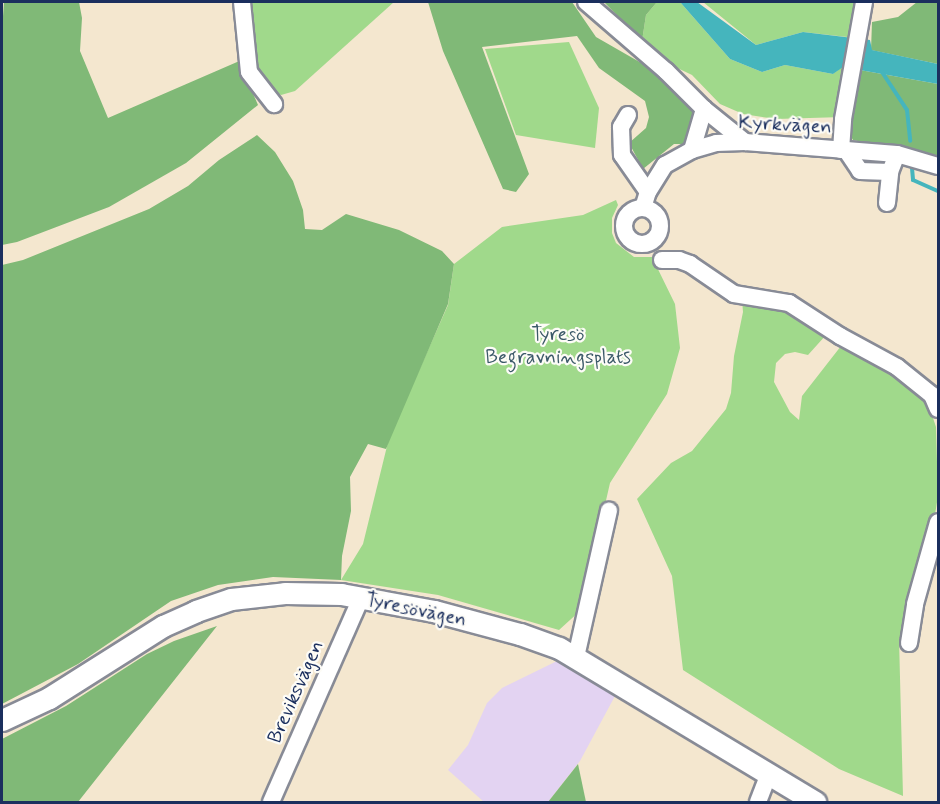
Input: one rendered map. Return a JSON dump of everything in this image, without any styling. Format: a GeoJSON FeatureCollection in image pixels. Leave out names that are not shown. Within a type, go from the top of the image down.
{"type":"FeatureCollection","features":[{"type":"Feature","properties":{"kind":"main road","name":"Tyresövägen"},"geometry":{"type":"LineString","coordinates":[[2,720],[49,698],[163,626],[231,599],[285,592],[341,594],[434,610],[520,634],[576,657],[815,802]]}},
{"type":"Feature","properties":{"kind":"street"},"geometry":{"type":"LineString","coordinates":[[242,2],[249,72],[274,104]]}},
{"type":"Feature","properties":{"kind":"street"},"geometry":{"type":"LineString","coordinates":[[586,2],[666,71],[704,109],[745,142]]}},
{"type":"Feature","properties":{"kind":"street"},"geometry":{"type":"LineString","coordinates":[[864,2],[854,69],[843,118],[843,150],[860,171],[890,172]]}},
{"type":"Feature","properties":{"kind":"street"},"geometry":{"type":"LineString","coordinates":[[692,150],[704,109]]}},
{"type":"Feature","properties":{"kind":"street","name":"Kyrkvägen"},"geometry":{"type":"LineString","coordinates":[[628,115],[621,127],[622,155],[645,200],[665,165],[692,150],[716,143],[745,142],[897,154],[939,166]]}},
{"type":"Feature","properties":{"kind":"street"},"geometry":{"type":"LineString","coordinates":[[887,203],[890,172],[897,154]]}},
{"type":"Feature","properties":{"kind":"street"},"geometry":{"type":"LineString","coordinates":[[662,260],[679,260],[690,264],[734,294],[789,303],[840,336],[897,367],[932,395],[939,409]]}},
{"type":"Feature","properties":{"kind":"street"},"geometry":{"type":"LineString","coordinates":[[576,657],[609,511]]}},
{"type":"Feature","properties":{"kind":"street"},"geometry":{"type":"LineString","coordinates":[[909,643],[915,604],[939,522]]}},
{"type":"Feature","properties":{"kind":"street","name":"Breviksvägen"},"geometry":{"type":"LineString","coordinates":[[271,802],[361,598]]}},
{"type":"Feature","properties":{"kind":"street"},"geometry":{"type":"LineString","coordinates":[[758,802],[769,774]]}},
{"type":"Feature","properties":{"kind":"shaded area"},"geometry":{"type":"Polygon","coordinates":[[[557,661],[615,696],[580,761],[548,802],[484,802],[448,770],[468,745],[487,703],[502,688],[557,661]]]}},
{"type":"Feature","properties":{"kind":"green space"},"geometry":{"type":"Polygon","coordinates":[[[4,2],[79,2],[82,18],[80,51],[108,118],[244,59],[245,75],[258,105],[186,163],[109,207],[17,242],[2,245],[4,2]]]}},
{"type":"Feature","properties":{"kind":"green space"},"geometry":{"type":"Polygon","coordinates":[[[247,2],[394,2],[295,91],[281,95],[269,89],[254,68],[247,2]]]}},
{"type":"Feature","properties":{"kind":"green space"},"geometry":{"type":"Polygon","coordinates":[[[428,2],[572,2],[596,37],[657,72],[682,95],[695,113],[688,144],[674,144],[643,169],[629,143],[646,128],[649,117],[645,101],[599,68],[577,36],[482,47],[529,174],[516,192],[503,189],[443,51],[428,2]]]}},
{"type":"Feature","properties":{"kind":"green space"},"geometry":{"type":"Polygon","coordinates":[[[604,2],[657,2],[646,15],[642,41],[604,2]]]}},
{"type":"Feature","properties":{"kind":"green space"},"geometry":{"type":"Polygon","coordinates":[[[657,2],[680,2],[730,59],[762,72],[785,65],[833,74],[843,66],[854,69],[843,117],[776,119],[743,114],[720,104],[692,75],[667,63],[642,41],[646,15],[657,2]]]}},
{"type":"Feature","properties":{"kind":"green space"},"geometry":{"type":"Polygon","coordinates":[[[703,2],[862,2],[856,38],[803,32],[756,45],[703,2]]]}},
{"type":"Feature","properties":{"kind":"green space"},"geometry":{"type":"Polygon","coordinates":[[[917,2],[938,2],[938,64],[871,50],[872,22],[898,17],[917,2]]]}},
{"type":"Feature","properties":{"kind":"green space"},"geometry":{"type":"Polygon","coordinates":[[[569,42],[599,108],[595,148],[516,135],[485,49],[569,42]]]}},
{"type":"Feature","properties":{"kind":"green space"},"geometry":{"type":"Polygon","coordinates":[[[860,70],[938,84],[938,158],[853,140],[848,132],[860,70]]]}},
{"type":"Feature","properties":{"kind":"green space"},"geometry":{"type":"Polygon","coordinates":[[[257,135],[275,152],[293,181],[303,210],[305,229],[322,230],[346,214],[399,230],[442,251],[454,264],[448,304],[386,449],[368,444],[350,477],[351,511],[342,556],[341,580],[273,577],[218,585],[171,601],[78,664],[2,704],[2,265],[23,260],[149,209],[188,186],[219,160],[257,135]]]}},
{"type":"Feature","properties":{"kind":"green space","name":"Tyresö Begravningsplats"},"geometry":{"type":"Polygon","coordinates":[[[616,200],[618,205],[612,218],[612,233],[616,243],[634,257],[652,257],[675,304],[680,348],[667,394],[610,483],[581,610],[559,630],[438,595],[341,580],[363,544],[389,438],[448,305],[454,264],[502,227],[583,215],[616,200]]]}},
{"type":"Feature","properties":{"kind":"green space"},"geometry":{"type":"Polygon","coordinates":[[[742,300],[785,307],[826,335],[808,355],[795,352],[785,354],[776,363],[774,382],[790,412],[799,420],[802,396],[841,346],[895,371],[917,389],[929,406],[936,427],[938,496],[932,533],[906,638],[899,638],[903,796],[839,769],[683,670],[672,576],[637,499],[671,463],[692,451],[726,409],[731,393],[734,356],[743,312],[742,300]]]}},
{"type":"Feature","properties":{"kind":"green space"},"geometry":{"type":"Polygon","coordinates":[[[217,626],[78,802],[2,802],[2,739],[66,706],[147,654],[174,641],[217,626]]]}},
{"type":"Feature","properties":{"kind":"green space"},"geometry":{"type":"Polygon","coordinates":[[[578,764],[586,802],[548,802],[578,764]]]}},
{"type":"Feature","properties":{"kind":"water"},"geometry":{"type":"Polygon","coordinates":[[[680,2],[697,2],[756,45],[803,32],[870,40],[872,50],[938,64],[938,84],[843,67],[833,74],[785,65],[762,72],[730,59],[680,2]]]}},
{"type":"Feature","properties":{"kind":"waterway"},"geometry":{"type":"LineString","coordinates":[[882,72],[907,110],[910,141]]}},
{"type":"Feature","properties":{"kind":"waterway"},"geometry":{"type":"LineString","coordinates":[[912,168],[913,180],[938,191]]}}]}
